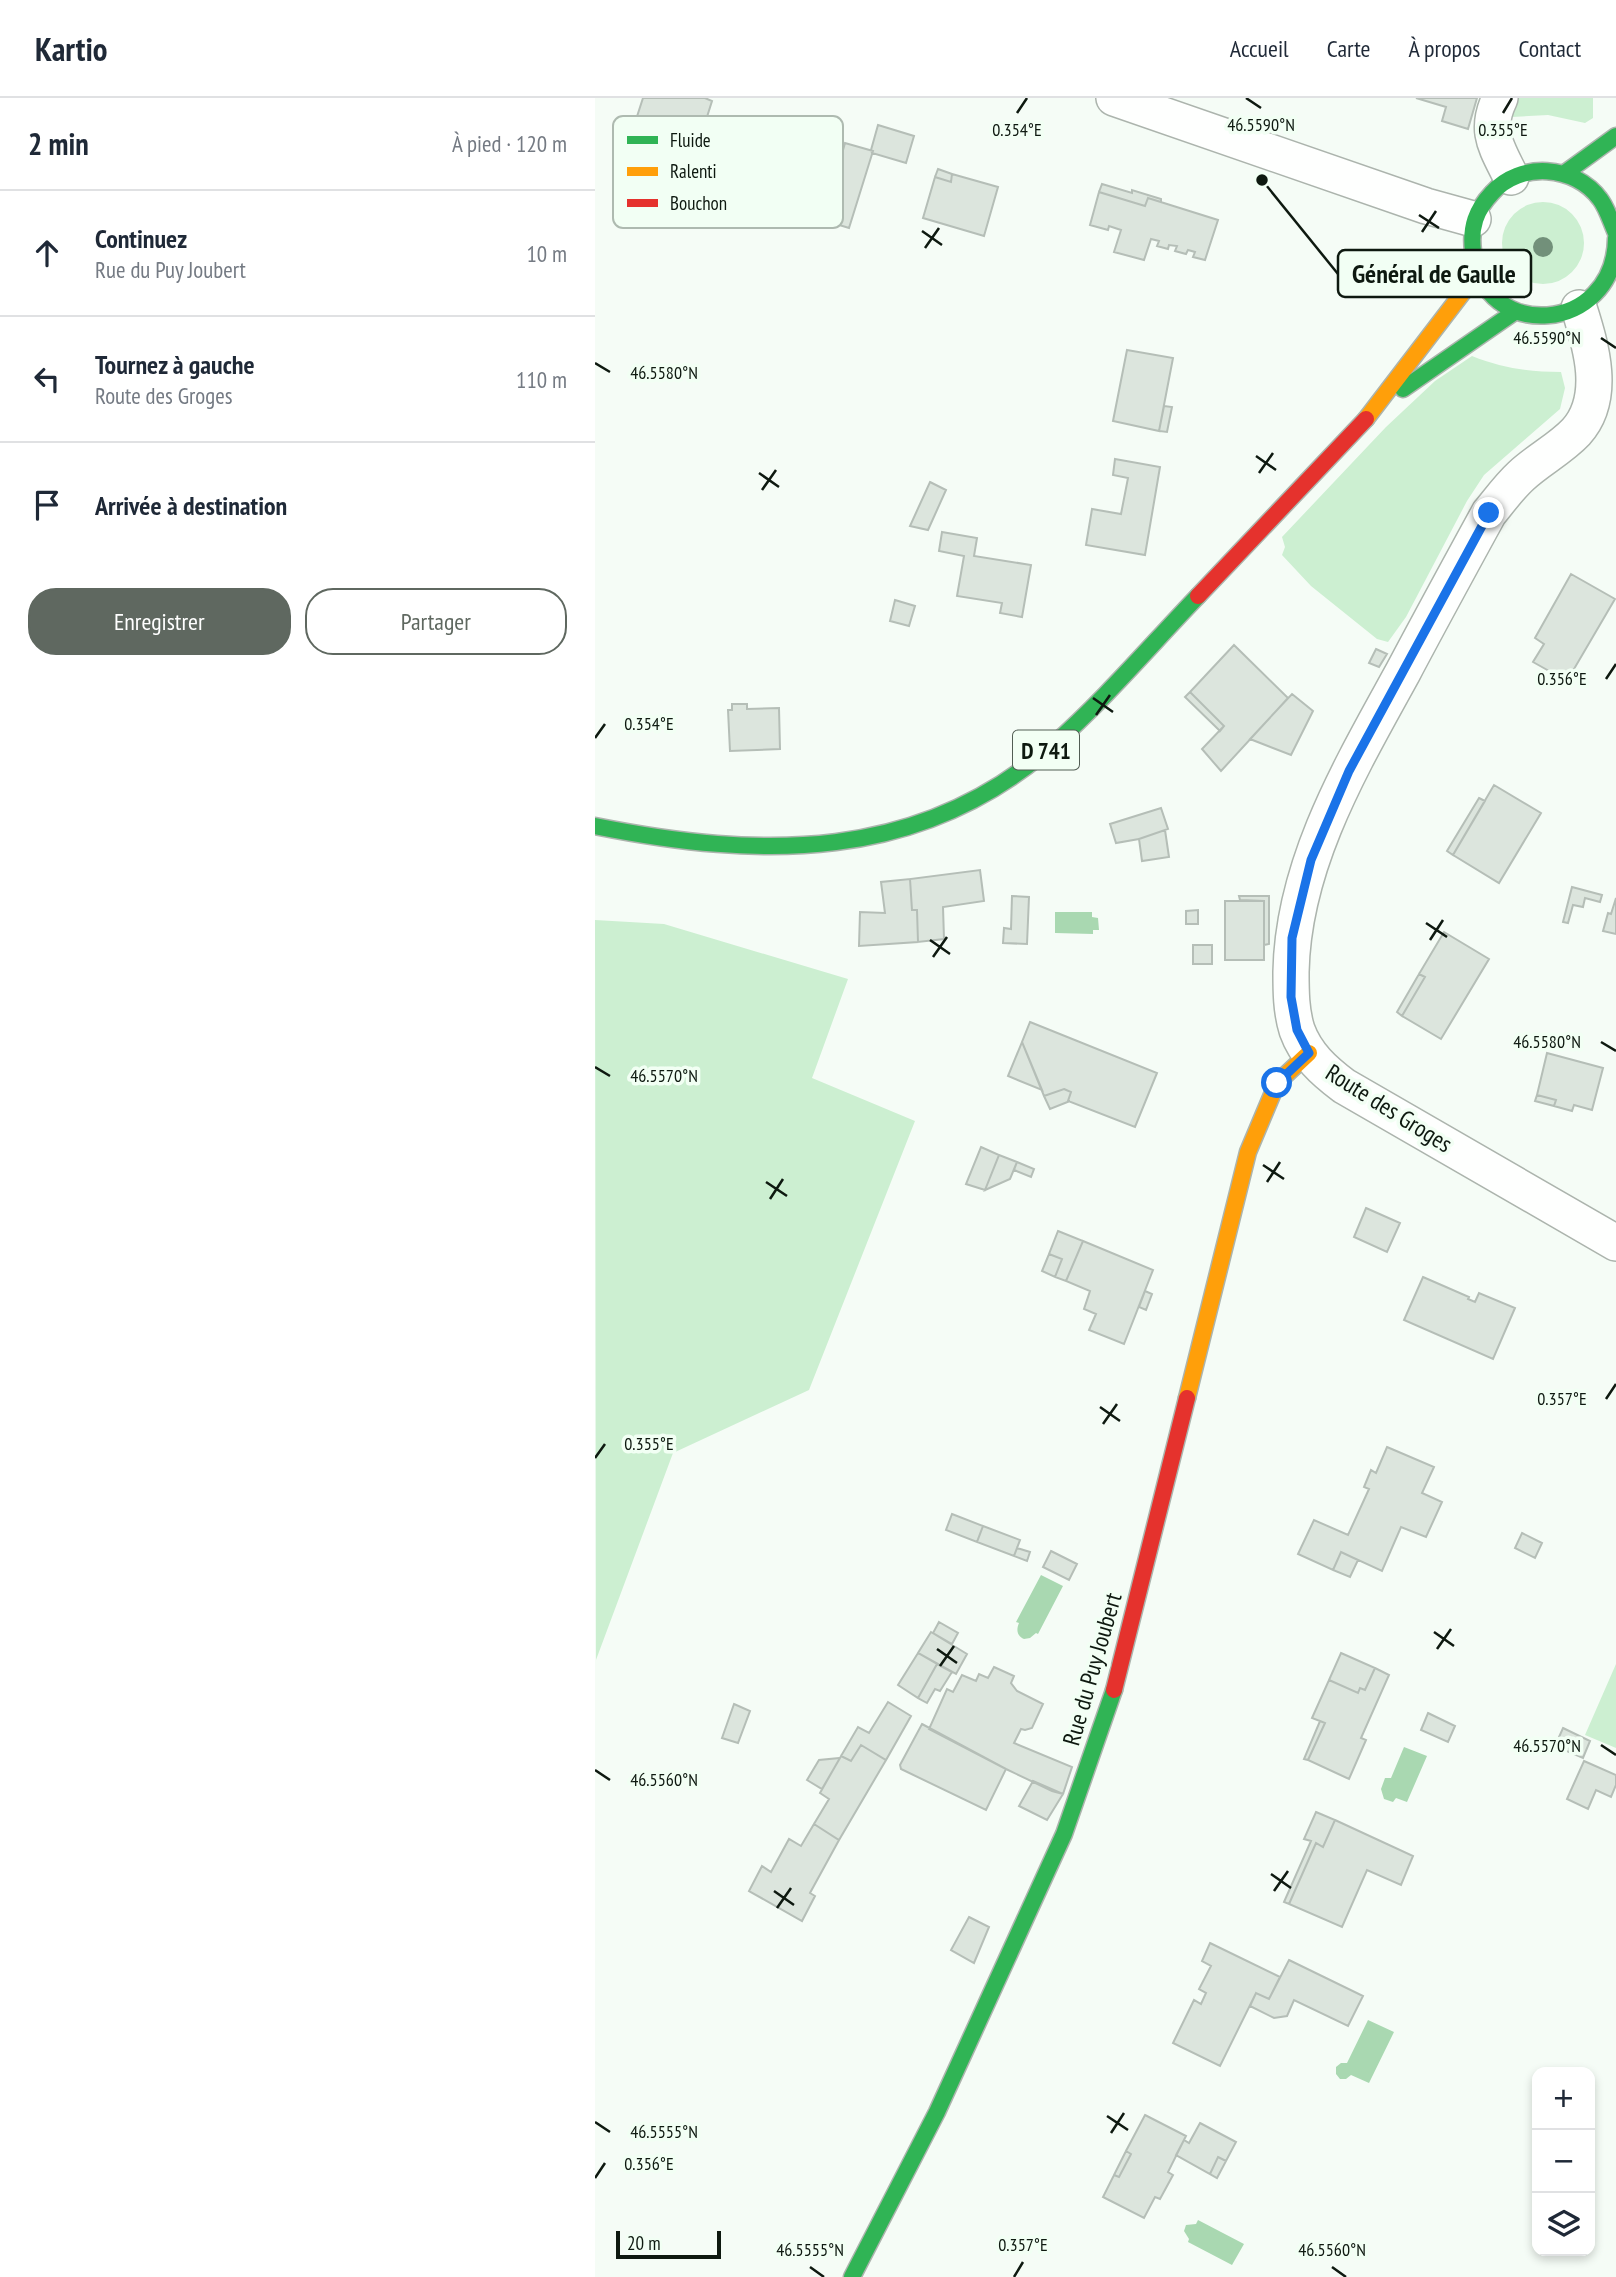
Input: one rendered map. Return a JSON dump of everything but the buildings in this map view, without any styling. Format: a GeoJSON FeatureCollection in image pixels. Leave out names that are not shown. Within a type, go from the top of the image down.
{"type":"FeatureCollection","features":[{"type":"Feature","properties":{"kind":"main road"},"geometry":{"type":"LineString","coordinates":[[1565,173],[1616,136]]}},
{"type":"Feature","properties":{"kind":"main road"},"geometry":{"type":"LineString","coordinates":[[1547,170],[1565,173],[1584,183],[1601,197],[1611,216],[1616,235],[1615,258],[1608,278],[1596,295],[1579,308],[1558,315],[1537,316],[1515,311],[1499,302],[1486,289],[1477,274],[1471,255],[1470,234],[1473,219],[1484,200],[1496,187],[1511,177],[1547,170]]}},
{"type":"Feature","properties":{"kind":"main road"},"geometry":{"type":"LineString","coordinates":[[1611,216],[1616,200]]}},
{"type":"Feature","properties":{"kind":"main road","name":"D 741"},"geometry":{"type":"LineString","coordinates":[[595,827],[655,838],[713,844],[787,847],[846,842],[895,832],[934,817],[993,788],[1053,745],[1376,409],[1477,274]]}},
{"type":"Feature","properties":{"kind":"main road","name":"D 741"},"geometry":{"type":"LineString","coordinates":[[1376,409],[1515,311]]}},
{"type":"Feature","properties":{"kind":"main road","name":"Rue du Puy Joubert"},"geometry":{"type":"LineString","coordinates":[[852,2277],[937,2112],[1064,1835],[1110,1705],[1248,1152],[1277,1083],[1309,1053]]}},
{"type":"Feature","properties":{"kind":"street"},"geometry":{"type":"LineString","coordinates":[[1114,98],[1426,206],[1473,219]]}},
{"type":"Feature","properties":{"kind":"street"},"geometry":{"type":"LineString","coordinates":[[1500,98],[1492,116],[1492,137],[1511,177]]}},
{"type":"Feature","properties":{"kind":"street","name":"Route des Groges"},"geometry":{"type":"LineString","coordinates":[[1579,308],[1594,365],[1592,402],[1585,419],[1575,433],[1520,476],[1489,513],[1349,771],[1311,860],[1292,938],[1291,997],[1297,1030],[1309,1053],[1326,1072],[1344,1086],[1616,1243]]}},
{"type":"Feature","properties":{"kind":"shaded area"},"geometry":{"type":"Polygon","coordinates":[[[1517,98],[1593,98],[1593,118],[1585,123],[1548,115],[1512,117],[1517,98]]]}},
{"type":"Feature","properties":{"kind":"shaded area"},"geometry":{"type":"Polygon","coordinates":[[[1543,202],[1559,205],[1572,214],[1581,227],[1584,243],[1581,259],[1572,272],[1559,281],[1543,284],[1527,281],[1514,272],[1505,259],[1502,243],[1505,227],[1514,214],[1527,205],[1543,202]]]}},
{"type":"Feature","properties":{"kind":"shaded area"},"geometry":{"type":"Polygon","coordinates":[[[1472,356],[1516,368],[1561,372],[1565,388],[1560,409],[1484,475],[1467,501],[1406,617],[1388,642],[1377,639],[1311,586],[1282,555],[1285,547],[1282,537],[1386,427],[1435,381],[1472,356]]]}},
{"type":"Feature","properties":{"kind":"shaded area"},"geometry":{"type":"Polygon","coordinates":[[[1055,912],[1092,912],[1092,917],[1098,918],[1099,930],[1093,930],[1093,934],[1055,933],[1055,912]]]}},
{"type":"Feature","properties":{"kind":"shaded area"},"geometry":{"type":"Polygon","coordinates":[[[595,920],[664,924],[848,979],[812,1078],[915,1121],[809,1390],[673,1453],[596,1660],[595,920]]]}},
{"type":"Feature","properties":{"kind":"shaded area"},"geometry":{"type":"Polygon","coordinates":[[[1041,1575],[1063,1586],[1038,1634],[1024,1639],[1017,1630],[1019,1623],[1016,1622],[1041,1575]]]}},
{"type":"Feature","properties":{"kind":"shaded area"},"geometry":{"type":"Polygon","coordinates":[[[1616,1664],[1616,1748],[1585,1735],[1616,1664]]]}},
{"type":"Feature","properties":{"kind":"shaded area"},"geometry":{"type":"Polygon","coordinates":[[[1404,1747],[1427,1756],[1407,1802],[1396,1798],[1393,1802],[1384,1799],[1381,1789],[1385,1778],[1391,1778],[1404,1747]]]}},
{"type":"Feature","properties":{"kind":"shaded area"},"geometry":{"type":"Polygon","coordinates":[[[1368,2020],[1394,2032],[1369,2083],[1351,2075],[1340,2079],[1336,2074],[1336,2067],[1347,2063],[1368,2020]]]}},
{"type":"Feature","properties":{"kind":"shaded area"},"geometry":{"type":"Polygon","coordinates":[[[1198,2220],[1244,2244],[1232,2265],[1188,2242],[1184,2231],[1186,2225],[1196,2224],[1198,2220]]]}},
{"type":"Feature","properties":{"kind":"traffic: fast"},"geometry":{"type":"LineString","coordinates":[[1565,173],[1616,136]]}},
{"type":"Feature","properties":{"kind":"traffic: fast"},"geometry":{"type":"LineString","coordinates":[[1616,233],[1607,211],[1589,188],[1577,179],[1547,171],[1517,176],[1492,193],[1475,219],[1472,242],[1482,281],[1499,301],[1522,313],[1548,315],[1573,309],[1595,294],[1610,270],[1616,238]]}},
{"type":"Feature","properties":{"kind":"traffic: fast"},"geometry":{"type":"LineString","coordinates":[[1403,389],[1516,311]]}},
{"type":"Feature","properties":{"kind":"traffic: fast"},"geometry":{"type":"LineString","coordinates":[[595,826],[717,844],[777,846],[836,842],[893,831],[948,812],[1002,784],[1053,745],[1109,691],[1198,596]]}},
{"type":"Feature","properties":{"kind":"traffic: fast"},"geometry":{"type":"LineString","coordinates":[[852,2277],[937,2112],[1064,1834],[1114,1690]]}},
{"type":"Feature","properties":{"kind":"traffic: slow"},"geometry":{"type":"LineString","coordinates":[[1366,419],[1477,274]]}},
{"type":"Feature","properties":{"kind":"traffic: slow"},"geometry":{"type":"LineString","coordinates":[[1187,1398],[1248,1152],[1277,1083],[1309,1053]]}},
{"type":"Feature","properties":{"kind":"traffic: jam"},"geometry":{"type":"LineString","coordinates":[[1198,596],[1366,419]]}},
{"type":"Feature","properties":{"kind":"traffic: jam"},"geometry":{"type":"LineString","coordinates":[[1114,1690],[1187,1398]]}},
{"type":"Feature","properties":{"kind":"place","name":"Général de Gaulle"},"geometry":{"type":"Point","coordinates":[1262,180]}},
{"type":"Feature","properties":{"kind":"route"},"geometry":{"type":"LineString","coordinates":[[1277,1083],[1309,1053],[1297,1030],[1291,997],[1292,938],[1311,860],[1349,771],[1489,513]]}}]}
